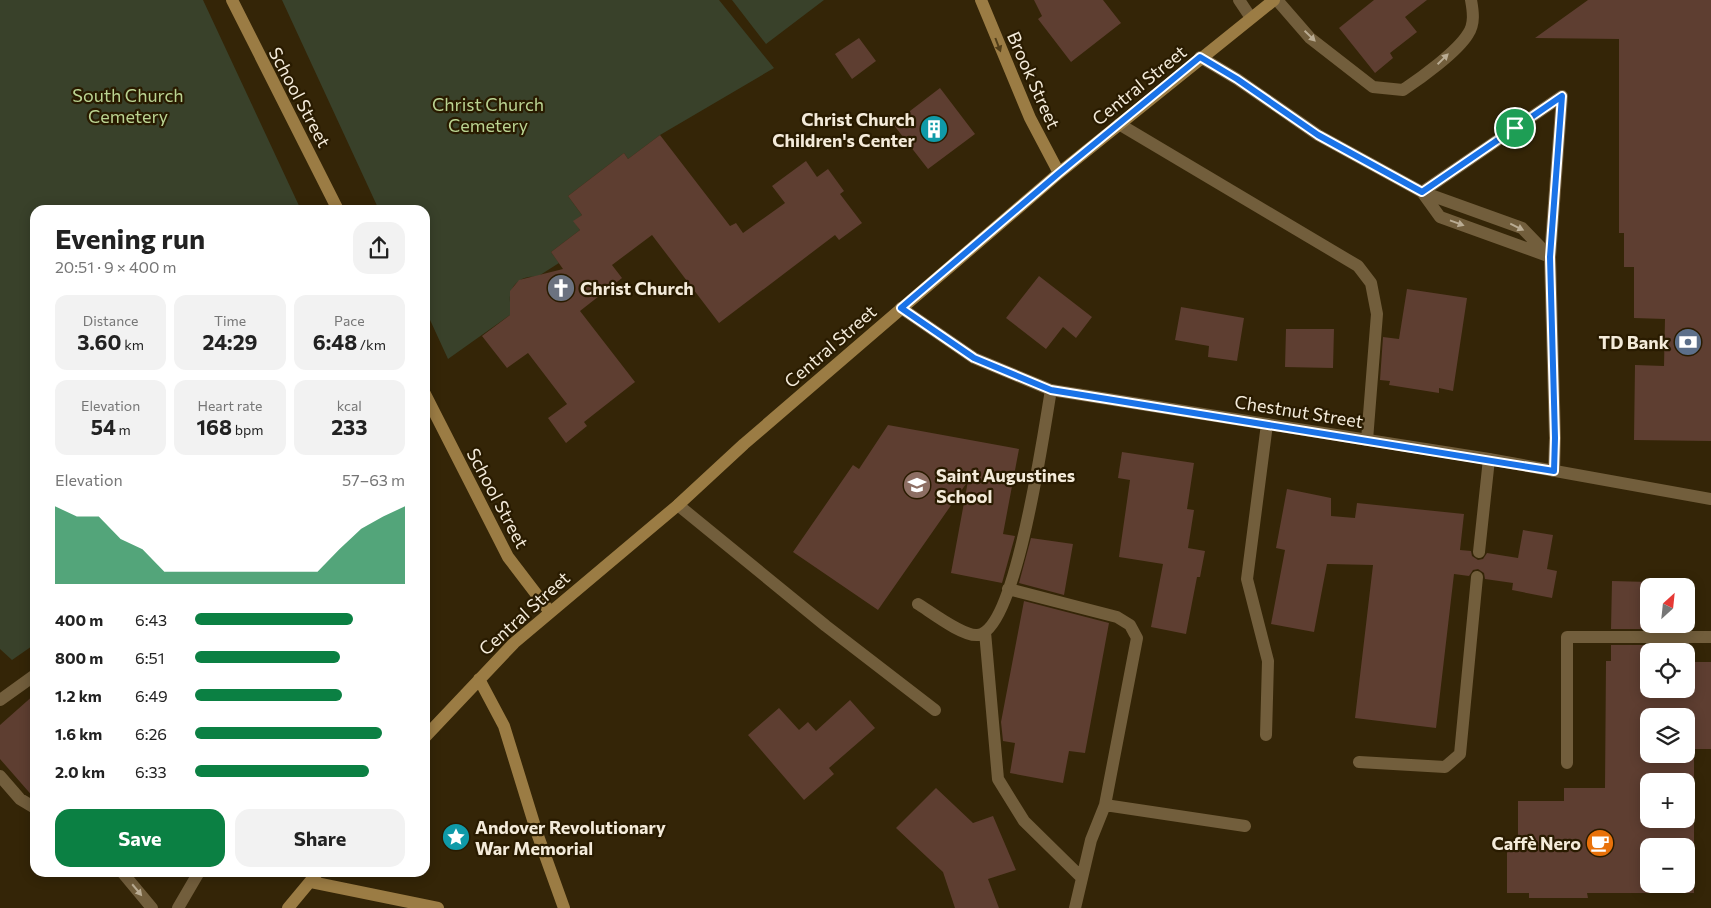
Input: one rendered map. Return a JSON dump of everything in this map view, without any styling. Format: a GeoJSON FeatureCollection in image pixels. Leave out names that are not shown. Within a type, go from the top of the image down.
{"type":"FeatureCollection","features":[{"type":"Feature","properties":{"kind":"main road","name":"School Street"},"geometry":{"type":"LineString","coordinates":[[232,0],[335,205]]}},
{"type":"Feature","properties":{"kind":"main road","name":"Brook Street"},"geometry":{"type":"LineString","coordinates":[[981,0],[1030,118],[1059,173]]}},
{"type":"Feature","properties":{"kind":"main road","name":"Central Street"},"geometry":{"type":"LineString","coordinates":[[430,732],[514,643],[678,505],[744,444],[1059,173],[1200,57],[1275,0]]}},
{"type":"Feature","properties":{"kind":"main road","name":"School Street"},"geometry":{"type":"LineString","coordinates":[[430,404],[508,557],[550,612]]}},
{"type":"Feature","properties":{"kind":"main road"},"geometry":{"type":"LineString","coordinates":[[479,679],[504,726],[537,833],[564,908]]}},
{"type":"Feature","properties":{"kind":"main road"},"geometry":{"type":"LineString","coordinates":[[288,908],[315,877],[438,908]]}},
{"type":"Feature","properties":{"kind":"street"},"geometry":{"type":"LineString","coordinates":[[1239,0],[1251,18]]}},
{"type":"Feature","properties":{"kind":"street"},"geometry":{"type":"LineString","coordinates":[[1275,0],[1310,38],[1373,86],[1404,90],[1430,71],[1469,34],[1473,18],[1472,0]]}},
{"type":"Feature","properties":{"kind":"street"},"geometry":{"type":"LineString","coordinates":[[1200,57],[1237,79],[1318,135],[1422,192],[1522,228],[1550,257]]}},
{"type":"Feature","properties":{"kind":"street"},"geometry":{"type":"LineString","coordinates":[[1422,192],[1562,96],[1550,257],[1555,438],[1554,471]]}},
{"type":"Feature","properties":{"kind":"street"},"geometry":{"type":"LineString","coordinates":[[1119,124],[1358,266],[1371,283],[1377,314],[1367,440]]}},
{"type":"Feature","properties":{"kind":"street"},"geometry":{"type":"LineString","coordinates":[[1422,192],[1440,217],[1550,257]]}},
{"type":"Feature","properties":{"kind":"street","name":"Chestnut Street"},"geometry":{"type":"LineString","coordinates":[[901,308],[974,358],[1051,390],[1489,459],[1711,499]]}},
{"type":"Feature","properties":{"kind":"street"},"geometry":{"type":"LineString","coordinates":[[918,604],[965,633],[976,635],[985,632],[995,621],[1008,589],[1023,541],[1051,390]]}},
{"type":"Feature","properties":{"kind":"street"},"geometry":{"type":"LineString","coordinates":[[1266,735],[1268,662],[1247,579],[1267,424]]}},
{"type":"Feature","properties":{"kind":"street"},"geometry":{"type":"LineString","coordinates":[[1479,552],[1489,459]]}},
{"type":"Feature","properties":{"kind":"street"},"geometry":{"type":"LineString","coordinates":[[678,505],[826,626],[935,710]]}},
{"type":"Feature","properties":{"kind":"street"},"geometry":{"type":"LineString","coordinates":[[1359,762],[1445,767],[1460,754],[1477,577]]}},
{"type":"Feature","properties":{"kind":"street"},"geometry":{"type":"LineString","coordinates":[[1008,589],[1117,617],[1130,625],[1137,638],[1105,805],[1091,840],[1075,908]]}},
{"type":"Feature","properties":{"kind":"street"},"geometry":{"type":"LineString","coordinates":[[985,632],[998,779],[1024,821],[1082,878]]}},
{"type":"Feature","properties":{"kind":"street"},"geometry":{"type":"LineString","coordinates":[[1567,764],[1567,637],[1711,637]]}},
{"type":"Feature","properties":{"kind":"street"},"geometry":{"type":"LineString","coordinates":[[0,700],[30,679]]}},
{"type":"Feature","properties":{"kind":"street"},"geometry":{"type":"LineString","coordinates":[[0,776],[20,798],[30,805]]}},
{"type":"Feature","properties":{"kind":"street"},"geometry":{"type":"LineString","coordinates":[[1105,805],[1246,826]]}},
{"type":"Feature","properties":{"kind":"street"},"geometry":{"type":"LineString","coordinates":[[126,877],[152,908]]}},
{"type":"Feature","properties":{"kind":"street"},"geometry":{"type":"LineString","coordinates":[[178,908],[196,877]]}},
{"type":"Feature","properties":{"kind":"green space","name":"South Church Cemetery"},"geometry":{"type":"Polygon","coordinates":[[[0,0],[203,0],[299,205],[30,205],[30,647],[12,660],[0,649],[0,0]]]}},
{"type":"Feature","properties":{"kind":"green space","name":"Christ Church Cemetery"},"geometry":{"type":"Polygon","coordinates":[[[282,0],[719,0],[774,68],[660,135],[628,159],[624,153],[568,196],[582,215],[574,221],[580,230],[551,252],[559,263],[537,277],[529,277],[517,282],[513,287],[510,299],[513,313],[448,359],[430,320],[430,205],[377,205],[282,0]]]}},
{"type":"Feature","properties":{"kind":"green space"},"geometry":{"type":"Polygon","coordinates":[[[732,0],[824,0],[766,44],[732,0]]]}},
{"type":"Feature","properties":{"kind":"building"},"geometry":{"type":"Polygon","coordinates":[[[1034,0],[1103,0],[1121,23],[1071,62],[1038,19],[1042,16],[1034,0]]]}},
{"type":"Feature","properties":{"kind":"building"},"geometry":{"type":"Polygon","coordinates":[[[1374,0],[1427,0],[1405,17],[1417,32],[1390,53],[1393,58],[1375,73],[1339,28],[1374,0]]]}},
{"type":"Feature","properties":{"kind":"building"},"geometry":{"type":"Polygon","coordinates":[[[1588,0],[1711,0],[1711,441],[1634,440],[1635,365],[1664,366],[1665,319],[1634,318],[1634,267],[1624,267],[1624,233],[1619,233],[1619,39],[1535,38],[1588,0]]]}},
{"type":"Feature","properties":{"kind":"building"},"geometry":{"type":"Polygon","coordinates":[[[859,38],[876,61],[852,79],[835,54],[859,38]]]}},
{"type":"Feature","properties":{"kind":"building","name":"Christ Church Children's Center"},"geometry":{"type":"Polygon","coordinates":[[[940,88],[975,134],[928,169],[893,124],[940,88]]]}},
{"type":"Feature","properties":{"kind":"building","name":"Christ Church"},"geometry":{"type":"Polygon","coordinates":[[[660,135],[730,226],[736,223],[743,233],[785,203],[772,186],[806,161],[817,177],[828,169],[844,191],[840,194],[862,223],[839,240],[835,235],[719,323],[652,235],[612,265],[622,278],[580,311],[635,382],[584,422],[587,426],[566,443],[548,418],[567,404],[528,353],[507,368],[482,336],[510,315],[510,291],[519,280],[563,269],[551,252],[580,230],[573,221],[582,215],[568,196],[624,153],[628,159],[660,135]]]}},
{"type":"Feature","properties":{"kind":"building"},"geometry":{"type":"Polygon","coordinates":[[[1039,276],[1092,317],[1076,338],[1063,327],[1046,349],[1006,318],[1039,276]]]}},
{"type":"Feature","properties":{"kind":"building"},"geometry":{"type":"Polygon","coordinates":[[[1407,289],[1467,298],[1453,391],[1439,388],[1439,393],[1389,385],[1390,381],[1380,380],[1383,337],[1399,339],[1407,289]]]}},
{"type":"Feature","properties":{"kind":"building"},"geometry":{"type":"Polygon","coordinates":[[[1181,307],[1244,318],[1237,361],[1208,357],[1209,346],[1175,340],[1181,307]]]}},
{"type":"Feature","properties":{"kind":"building"},"geometry":{"type":"Polygon","coordinates":[[[1286,329],[1334,329],[1333,368],[1285,367],[1286,329]]]}},
{"type":"Feature","properties":{"kind":"building"},"geometry":{"type":"Polygon","coordinates":[[[888,425],[1019,449],[1003,534],[1015,536],[1002,583],[951,573],[968,481],[878,610],[793,552],[853,465],[859,469],[888,425]]]}},
{"type":"Feature","properties":{"kind":"building"},"geometry":{"type":"Polygon","coordinates":[[[1122,452],[1194,463],[1187,509],[1194,510],[1188,548],[1205,551],[1200,577],[1197,577],[1186,634],[1151,627],[1163,564],[1119,557],[1130,480],[1118,478],[1122,452]]]}},
{"type":"Feature","properties":{"kind":"building"},"geometry":{"type":"Polygon","coordinates":[[[1287,489],[1331,498],[1331,516],[1355,518],[1357,503],[1464,514],[1460,550],[1471,551],[1472,556],[1478,560],[1483,559],[1487,553],[1518,558],[1523,530],[1553,535],[1547,569],[1557,571],[1552,598],[1512,590],[1513,583],[1485,579],[1484,573],[1478,569],[1473,570],[1469,576],[1454,574],[1436,728],[1355,718],[1373,565],[1327,564],[1314,632],[1271,624],[1285,550],[1276,548],[1287,489]]]}},
{"type":"Feature","properties":{"kind":"building"},"geometry":{"type":"Polygon","coordinates":[[[1031,538],[1073,544],[1064,595],[1019,583],[1031,538]]]}},
{"type":"Feature","properties":{"kind":"building"},"geometry":{"type":"Polygon","coordinates":[[[1612,581],[1640,582],[1640,629],[1611,629],[1612,581]]]}},
{"type":"Feature","properties":{"kind":"building"},"geometry":{"type":"Polygon","coordinates":[[[1024,601],[1109,623],[1085,753],[1069,751],[1063,783],[1010,773],[1015,743],[1003,741],[1001,722],[1024,601]]]}},
{"type":"Feature","properties":{"kind":"building","name":"Caffè Nero"},"geometry":{"type":"Polygon","coordinates":[[[1611,645],[1640,645],[1640,698],[1695,698],[1695,662],[1711,662],[1711,749],[1695,749],[1695,708],[1640,708],[1640,763],[1694,763],[1694,773],[1640,773],[1640,828],[1694,828],[1694,838],[1640,838],[1640,893],[1587,893],[1588,898],[1529,898],[1529,893],[1507,893],[1507,840],[1518,840],[1518,801],[1564,801],[1564,788],[1605,788],[1606,661],[1611,661],[1611,645]]]}},
{"type":"Feature","properties":{"kind":"building"},"geometry":{"type":"Polygon","coordinates":[[[30,698],[30,793],[0,759],[0,725],[30,698]]]}},
{"type":"Feature","properties":{"kind":"building"},"geometry":{"type":"Polygon","coordinates":[[[850,700],[875,728],[829,768],[834,774],[804,800],[748,735],[779,708],[799,730],[808,722],[816,731],[850,700]]]}},
{"type":"Feature","properties":{"kind":"building"},"geometry":{"type":"Polygon","coordinates":[[[936,788],[973,823],[993,816],[1016,870],[988,879],[999,908],[955,908],[943,872],[896,828],[936,788]]]}},
{"type":"Feature","properties":{"kind":"place","name":"Christ Church Children's Center"},"geometry":{"type":"Point","coordinates":[934,129]}},
{"type":"Feature","properties":{"kind":"place","name":"Christ Church"},"geometry":{"type":"Point","coordinates":[561,288]}},
{"type":"Feature","properties":{"kind":"place","name":"TD Bank"},"geometry":{"type":"Point","coordinates":[1688,342]}},
{"type":"Feature","properties":{"kind":"place","name":"Saint Augustines School"},"geometry":{"type":"Point","coordinates":[917,485]}},
{"type":"Feature","properties":{"kind":"place","name":"Andover Revolutionary War Memorial"},"geometry":{"type":"Point","coordinates":[456,837]}},
{"type":"Feature","properties":{"kind":"place","name":"Caffè Nero"},"geometry":{"type":"Point","coordinates":[1600,843]}},
{"type":"Feature","properties":{"kind":"route"},"geometry":{"type":"LineString","coordinates":[[1200,57],[1237,79],[1318,135],[1422,192],[1515,128],[1562,96],[1550,257],[1555,438],[1554,471],[1489,459],[1051,390],[974,358],[901,308],[1059,173],[1200,57]]}}]}
